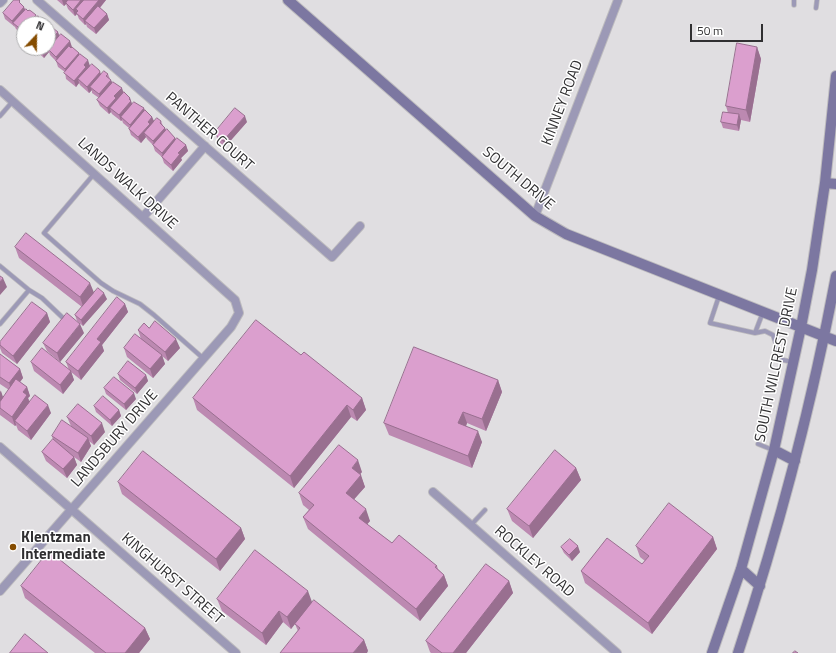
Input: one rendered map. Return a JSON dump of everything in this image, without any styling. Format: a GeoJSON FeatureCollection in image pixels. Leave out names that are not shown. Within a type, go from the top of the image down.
{"type":"FeatureCollection","features":[{"type":"Feature","properties":{"kind":"main road","name":"SOUTH DRIVE"},"geometry":{"type":"LineString","coordinates":[[288,0],[535,216],[566,234],[836,341]]}},
{"type":"Feature","properties":{"kind":"main road","name":"SOUTH WILCREST DRIVE"},"geometry":{"type":"LineString","coordinates":[[712,653],[741,569],[774,450],[792,362],[801,327],[812,270],[825,183],[836,76]]}},
{"type":"Feature","properties":{"kind":"main road"},"geometry":{"type":"LineString","coordinates":[[825,183],[836,184]]}},
{"type":"Feature","properties":{"kind":"main road"},"geometry":{"type":"LineString","coordinates":[[738,653],[760,586],[795,461],[834,303],[836,276]]}},
{"type":"Feature","properties":{"kind":"main road"},"geometry":{"type":"LineString","coordinates":[[774,450],[795,461]]}},
{"type":"Feature","properties":{"kind":"main road"},"geometry":{"type":"LineString","coordinates":[[741,569],[760,586]]}},
{"type":"Feature","properties":{"kind":"street"},"geometry":{"type":"LineString","coordinates":[[0,3],[3,0]]}},
{"type":"Feature","properties":{"kind":"street","name":"PANTHER COURT"},"geometry":{"type":"LineString","coordinates":[[37,0],[332,257],[360,226]]}},
{"type":"Feature","properties":{"kind":"street","name":"KINNEY ROAD"},"geometry":{"type":"LineString","coordinates":[[535,216],[618,0]]}},
{"type":"Feature","properties":{"kind":"street","name":"LANDS WALK DRIVE"},"geometry":{"type":"LineString","coordinates":[[0,90],[235,300]]}},
{"type":"Feature","properties":{"kind":"street"},"geometry":{"type":"LineString","coordinates":[[143,217],[205,146]]}},
{"type":"Feature","properties":{"kind":"street","name":"LANDSBURY DRIVE"},"geometry":{"type":"LineString","coordinates":[[0,591],[231,327],[239,313],[235,300]]}},
{"type":"Feature","properties":{"kind":"street","name":"KINGHURST STREET"},"geometry":{"type":"LineString","coordinates":[[0,447],[236,653]]}},
{"type":"Feature","properties":{"kind":"street","name":"ROCKLEY ROAD"},"geometry":{"type":"LineString","coordinates":[[433,492],[617,653]]}},
{"type":"Feature","properties":{"kind":"lane"},"geometry":{"type":"LineString","coordinates":[[794,0],[794,6]]}},
{"type":"Feature","properties":{"kind":"lane"},"geometry":{"type":"LineString","coordinates":[[816,8],[817,0]]}},
{"type":"Feature","properties":{"kind":"lane"},"geometry":{"type":"LineString","coordinates":[[0,116],[13,101]]}},
{"type":"Feature","properties":{"kind":"lane"},"geometry":{"type":"LineString","coordinates":[[94,173],[44,233],[101,283],[140,304],[204,359]]}},
{"type":"Feature","properties":{"kind":"lane"},"geometry":{"type":"LineString","coordinates":[[0,266],[29,290],[42,298],[62,317]]}},
{"type":"Feature","properties":{"kind":"lane"},"geometry":{"type":"LineString","coordinates":[[0,324],[29,290]]}},
{"type":"Feature","properties":{"kind":"lane"},"geometry":{"type":"LineString","coordinates":[[720,295],[710,323],[755,333],[765,331],[773,335],[779,353],[779,359],[792,362]]}},
{"type":"Feature","properties":{"kind":"lane"},"geometry":{"type":"LineString","coordinates":[[119,302],[124,296]]}},
{"type":"Feature","properties":{"kind":"lane"},"geometry":{"type":"LineString","coordinates":[[755,333],[763,312]]}},
{"type":"Feature","properties":{"kind":"lane"},"geometry":{"type":"LineString","coordinates":[[758,444],[774,450]]}},
{"type":"Feature","properties":{"kind":"lane"},"geometry":{"type":"LineString","coordinates":[[471,525],[485,510]]}},
{"type":"Feature","properties":{"kind":"building"},"geometry":{"type":"Polygon","coordinates":[[[14,0],[19,0],[24,7],[12,21],[3,13],[14,0]]]}},
{"type":"Feature","properties":{"kind":"building"},"geometry":{"type":"Polygon","coordinates":[[[68,0],[81,0],[73,10],[66,3],[68,0]]]}},
{"type":"Feature","properties":{"kind":"building"},"geometry":{"type":"Polygon","coordinates":[[[84,0],[99,0],[83,19],[76,13],[78,11],[76,9],[84,0]]]}},
{"type":"Feature","properties":{"kind":"building"},"geometry":{"type":"Polygon","coordinates":[[[98,6],[107,14],[94,28],[85,21],[98,6]]]}},
{"type":"Feature","properties":{"kind":"building"},"geometry":{"type":"Polygon","coordinates":[[[26,9],[36,15],[35,16],[20,16],[26,9]]]}},
{"type":"Feature","properties":{"kind":"building"},"geometry":{"type":"Polygon","coordinates":[[[61,34],[70,41],[56,57],[55,56],[56,40],[61,34]]]}},
{"type":"Feature","properties":{"kind":"building"},"geometry":{"type":"Polygon","coordinates":[[[737,43],[757,47],[746,110],[726,106],[737,43]]]}},
{"type":"Feature","properties":{"kind":"building"},"geometry":{"type":"Polygon","coordinates":[[[69,46],[79,53],[65,69],[56,61],[69,46]]]}},
{"type":"Feature","properties":{"kind":"building"},"geometry":{"type":"Polygon","coordinates":[[[80,54],[88,60],[84,65],[86,67],[74,81],[64,73],[80,54]]]}},
{"type":"Feature","properties":{"kind":"building"},"geometry":{"type":"Polygon","coordinates":[[[92,64],[100,72],[87,87],[78,79],[92,64]]]}},
{"type":"Feature","properties":{"kind":"building"},"geometry":{"type":"Polygon","coordinates":[[[104,71],[108,74],[106,76],[111,80],[99,94],[90,87],[104,71]]]}},
{"type":"Feature","properties":{"kind":"building"},"geometry":{"type":"Polygon","coordinates":[[[113,82],[122,88],[114,96],[116,98],[107,108],[97,100],[113,82]]]}},
{"type":"Feature","properties":{"kind":"building"},"geometry":{"type":"Polygon","coordinates":[[[124,92],[131,101],[119,115],[110,108],[124,92]]]}},
{"type":"Feature","properties":{"kind":"building"},"geometry":{"type":"Polygon","coordinates":[[[134,102],[144,108],[130,125],[121,117],[134,102]]]}},
{"type":"Feature","properties":{"kind":"building"},"geometry":{"type":"Polygon","coordinates":[[[235,108],[245,116],[223,141],[216,135],[218,133],[216,131],[235,108]]]}},
{"type":"Feature","properties":{"kind":"building"},"geometry":{"type":"Polygon","coordinates":[[[145,110],[152,117],[148,122],[150,124],[138,137],[129,129],[145,110]]]}},
{"type":"Feature","properties":{"kind":"building"},"geometry":{"type":"Polygon","coordinates":[[[723,112],[739,114],[737,125],[721,122],[723,112]]]}},
{"type":"Feature","properties":{"kind":"building"},"geometry":{"type":"Polygon","coordinates":[[[157,118],[161,121],[160,123],[165,128],[153,141],[144,133],[157,118]]]}},
{"type":"Feature","properties":{"kind":"building"},"geometry":{"type":"Polygon","coordinates":[[[167,129],[175,138],[162,153],[153,145],[167,129]]]}},
{"type":"Feature","properties":{"kind":"building"},"geometry":{"type":"Polygon","coordinates":[[[177,138],[186,145],[178,153],[180,154],[171,165],[162,157],[177,138]]]}},
{"type":"Feature","properties":{"kind":"building"},"geometry":{"type":"Polygon","coordinates":[[[26,233],[90,283],[80,297],[15,247],[26,233]]]}},
{"type":"Feature","properties":{"kind":"building"},"geometry":{"type":"Polygon","coordinates":[[[98,288],[104,293],[81,320],[75,315],[98,288]]]}},
{"type":"Feature","properties":{"kind":"building"},"geometry":{"type":"Polygon","coordinates":[[[117,297],[125,304],[97,339],[101,342],[78,371],[66,362],[117,297]]]}},
{"type":"Feature","properties":{"kind":"building"},"geometry":{"type":"Polygon","coordinates":[[[32,302],[47,313],[13,356],[0,345],[0,342],[32,302]]]}},
{"type":"Feature","properties":{"kind":"building"},"geometry":{"type":"Polygon","coordinates":[[[67,313],[80,324],[57,353],[43,343],[67,313]]]}},
{"type":"Feature","properties":{"kind":"building"},"geometry":{"type":"Polygon","coordinates":[[[256,320],[301,355],[304,352],[362,398],[353,410],[347,405],[290,476],[193,398],[256,320]]]}},
{"type":"Feature","properties":{"kind":"building"},"geometry":{"type":"Polygon","coordinates":[[[155,321],[176,339],[165,352],[138,330],[144,323],[149,328],[155,321]]]}},
{"type":"Feature","properties":{"kind":"building"},"geometry":{"type":"Polygon","coordinates":[[[135,334],[162,355],[150,369],[124,348],[135,334]]]}},
{"type":"Feature","properties":{"kind":"building"},"geometry":{"type":"Polygon","coordinates":[[[414,347],[498,380],[482,419],[463,412],[458,423],[478,431],[468,456],[384,423],[414,347]]]}},
{"type":"Feature","properties":{"kind":"building"},"geometry":{"type":"Polygon","coordinates":[[[42,348],[71,371],[60,385],[31,362],[42,348]]]}},
{"type":"Feature","properties":{"kind":"building"},"geometry":{"type":"Polygon","coordinates":[[[0,354],[20,369],[9,383],[0,377],[0,354]]]}},
{"type":"Feature","properties":{"kind":"building"},"geometry":{"type":"Polygon","coordinates":[[[128,361],[146,375],[135,388],[118,374],[128,361]]]}},
{"type":"Feature","properties":{"kind":"building"},"geometry":{"type":"Polygon","coordinates":[[[114,377],[134,393],[124,404],[104,388],[114,377]]]}},
{"type":"Feature","properties":{"kind":"building"},"geometry":{"type":"Polygon","coordinates":[[[16,379],[27,387],[23,392],[27,395],[12,417],[0,408],[0,402],[16,379]]]}},
{"type":"Feature","properties":{"kind":"building"},"geometry":{"type":"Polygon","coordinates":[[[35,395],[48,405],[27,431],[15,421],[35,395]]]}},
{"type":"Feature","properties":{"kind":"building"},"geometry":{"type":"Polygon","coordinates":[[[103,396],[119,410],[110,420],[94,406],[103,396]]]}},
{"type":"Feature","properties":{"kind":"building"},"geometry":{"type":"Polygon","coordinates":[[[78,404],[102,423],[91,436],[67,417],[78,404]]]}},
{"type":"Feature","properties":{"kind":"building"},"geometry":{"type":"Polygon","coordinates":[[[62,420],[88,438],[78,453],[52,436],[62,420]]]}},
{"type":"Feature","properties":{"kind":"building"},"geometry":{"type":"Polygon","coordinates":[[[53,439],[74,457],[63,469],[42,452],[53,439]]]}},
{"type":"Feature","properties":{"kind":"building"},"geometry":{"type":"Polygon","coordinates":[[[339,445],[358,460],[352,468],[361,475],[346,493],[366,509],[359,518],[392,543],[399,535],[437,566],[435,567],[444,575],[416,609],[303,517],[314,505],[299,493],[339,445]]]}},
{"type":"Feature","properties":{"kind":"building"},"geometry":{"type":"Polygon","coordinates":[[[555,450],[576,468],[529,526],[507,509],[555,450]]]}},
{"type":"Feature","properties":{"kind":"building"},"geometry":{"type":"Polygon","coordinates":[[[143,451],[241,528],[216,559],[118,482],[143,451]]]}},
{"type":"Feature","properties":{"kind":"building"},"geometry":{"type":"Polygon","coordinates":[[[669,503],[713,537],[648,623],[581,571],[607,538],[642,564],[649,556],[636,546],[669,503]]]}},
{"type":"Feature","properties":{"kind":"building"},"geometry":{"type":"Polygon","coordinates":[[[570,539],[578,546],[569,555],[561,547],[570,539]]]}},
{"type":"Feature","properties":{"kind":"building"},"geometry":{"type":"Polygon","coordinates":[[[255,550],[308,591],[287,617],[279,611],[262,633],[217,599],[255,550]]]}},
{"type":"Feature","properties":{"kind":"building"},"geometry":{"type":"Polygon","coordinates":[[[49,551],[145,628],[125,653],[106,653],[21,586],[49,551]]]}},
{"type":"Feature","properties":{"kind":"building"},"geometry":{"type":"Polygon","coordinates":[[[486,564],[509,581],[453,653],[442,653],[426,641],[486,564]]]}},
{"type":"Feature","properties":{"kind":"building"},"geometry":{"type":"Polygon","coordinates":[[[314,600],[364,640],[353,653],[280,653],[300,628],[295,624],[314,600]]]}},
{"type":"Feature","properties":{"kind":"building"},"geometry":{"type":"Polygon","coordinates":[[[25,634],[48,653],[10,653],[25,634]]]}},
{"type":"Feature","properties":{"kind":"place","name":"Klentzman Intermediate"},"geometry":{"type":"Point","coordinates":[13,547]}}]}
